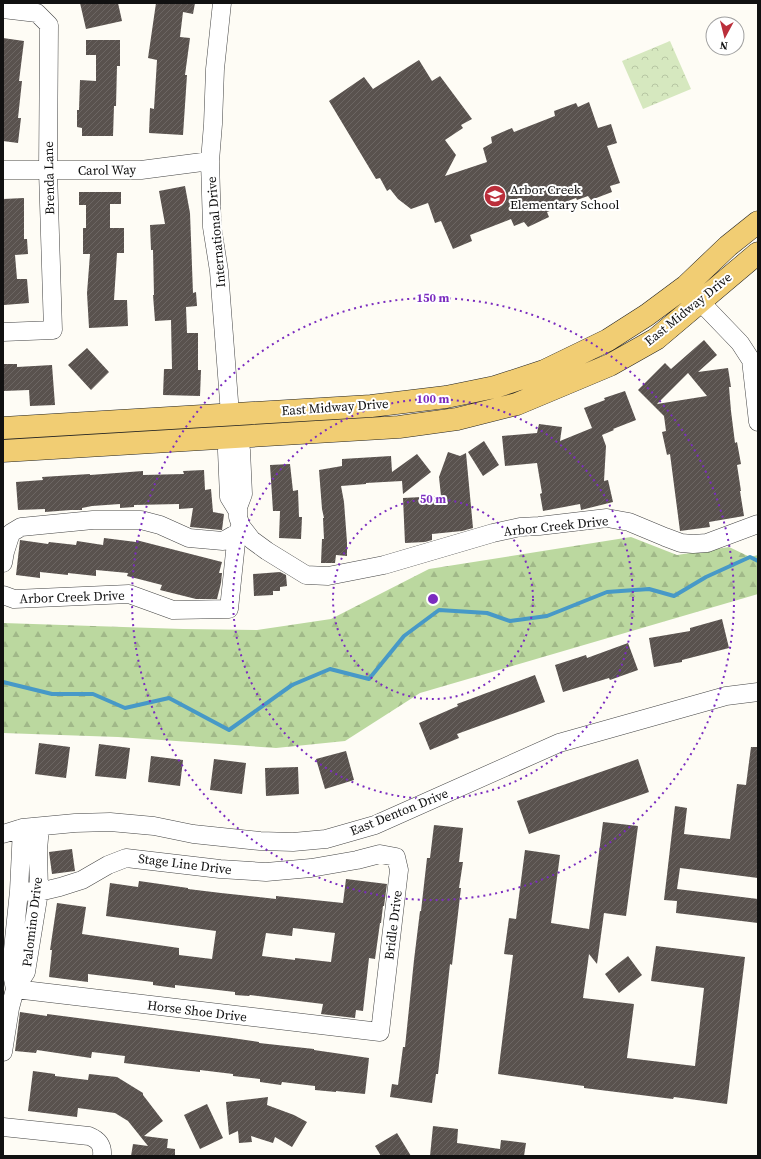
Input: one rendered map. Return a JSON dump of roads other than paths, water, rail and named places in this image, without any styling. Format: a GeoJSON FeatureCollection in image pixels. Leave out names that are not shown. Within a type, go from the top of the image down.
{"type":"FeatureCollection","features":[{"type":"Feature","properties":{"kind":"main road","name":"East Midway Drive"},"geometry":{"type":"LineString","coordinates":[[3,451],[399,427],[457,419],[517,404],[616,361],[656,339],[693,294],[728,246],[758,222]]}},
{"type":"Feature","properties":{"kind":"main road","name":"East Midway Drive"},"geometry":{"type":"LineString","coordinates":[[3,428],[371,406],[446,397],[495,387],[544,371],[608,340],[647,315],[732,274],[758,253]]}},
{"type":"Feature","properties":{"kind":"main road"},"geometry":{"type":"LineString","coordinates":[[230,414],[230,437]]}},
{"type":"Feature","properties":{"kind":"street","name":"International Drive"},"geometry":{"type":"LineString","coordinates":[[222,3],[214,69],[213,124],[210,161],[212,227],[219,271],[230,414]]}},
{"type":"Feature","properties":{"kind":"street","name":"Brenda Lane"},"geometry":{"type":"LineString","coordinates":[[3,9],[37,13],[49,26],[48,171],[53,330],[3,332]]}},
{"type":"Feature","properties":{"kind":"street","name":"Carol Way"},"geometry":{"type":"LineString","coordinates":[[3,170],[141,170],[210,161]]}},
{"type":"Feature","properties":{"kind":"street"},"geometry":{"type":"LineString","coordinates":[[693,294],[755,358],[758,422]]}},
{"type":"Feature","properties":{"kind":"street"},"geometry":{"type":"LineString","coordinates":[[3,563],[11,533],[21,527],[93,520],[141,520],[160,525],[189,538],[222,541],[239,529],[238,508],[237,510],[229,497],[227,451],[230,437]]}},
{"type":"Feature","properties":{"kind":"street","name":"Arbor Creek Drive"},"geometry":{"type":"LineString","coordinates":[[239,529],[252,540],[306,575],[328,576],[384,565],[493,533],[520,527],[607,518],[629,522],[664,537],[693,544],[707,543],[758,524]]}},
{"type":"Feature","properties":{"kind":"street","name":"Arbor Creek Drive"},"geometry":{"type":"LineString","coordinates":[[3,595],[14,598],[128,594],[173,610],[229,609],[239,529]]}},
{"type":"Feature","properties":{"kind":"street","name":"East Denton Drive"},"geometry":{"type":"LineString","coordinates":[[3,834],[22,828],[75,823],[110,822],[154,826],[193,834],[260,841],[293,842],[326,839],[375,825],[560,743],[726,696],[758,692]]}},
{"type":"Feature","properties":{"kind":"street","name":"Palomino Drive"},"geometry":{"type":"LineString","coordinates":[[3,1052],[10,1008],[15,989],[26,972],[38,892],[38,850],[40,827]]}},
{"type":"Feature","properties":{"kind":"street","name":"Palomino Drive"},"geometry":{"type":"LineString","coordinates":[[15,989],[11,970],[19,891],[22,828]]}},
{"type":"Feature","properties":{"kind":"street","name":"Bridle Drive"},"geometry":{"type":"LineString","coordinates":[[357,860],[380,854],[396,858],[399,870],[380,1032]]}},
{"type":"Feature","properties":{"kind":"street","name":"Stage Line Drive"},"geometry":{"type":"LineString","coordinates":[[19,891],[38,892],[60,887],[82,880],[108,865],[126,858],[220,870],[266,872],[311,868],[357,860]]}},
{"type":"Feature","properties":{"kind":"street","name":"Horse Shoe Drive"},"geometry":{"type":"LineString","coordinates":[[15,989],[380,1032]]}},
{"type":"Feature","properties":{"kind":"street"},"geometry":{"type":"LineString","coordinates":[[3,1127],[89,1136],[100,1143],[103,1149],[102,1156]]}},
{"type":"Feature","properties":{"kind":"waterway"},"geometry":{"type":"LineString","coordinates":[[3,682],[52,694],[93,694],[125,708],[169,698],[229,730],[292,685],[330,669],[369,679],[404,636],[439,610],[487,613],[510,621],[547,616],[607,592],[649,589],[674,596],[706,577],[750,557],[758,561]]}},
{"type":"Feature","properties":{"kind":"place","name":"Arbor Creek Elementary School"},"geometry":{"type":"Point","coordinates":[495,196]}}]}
